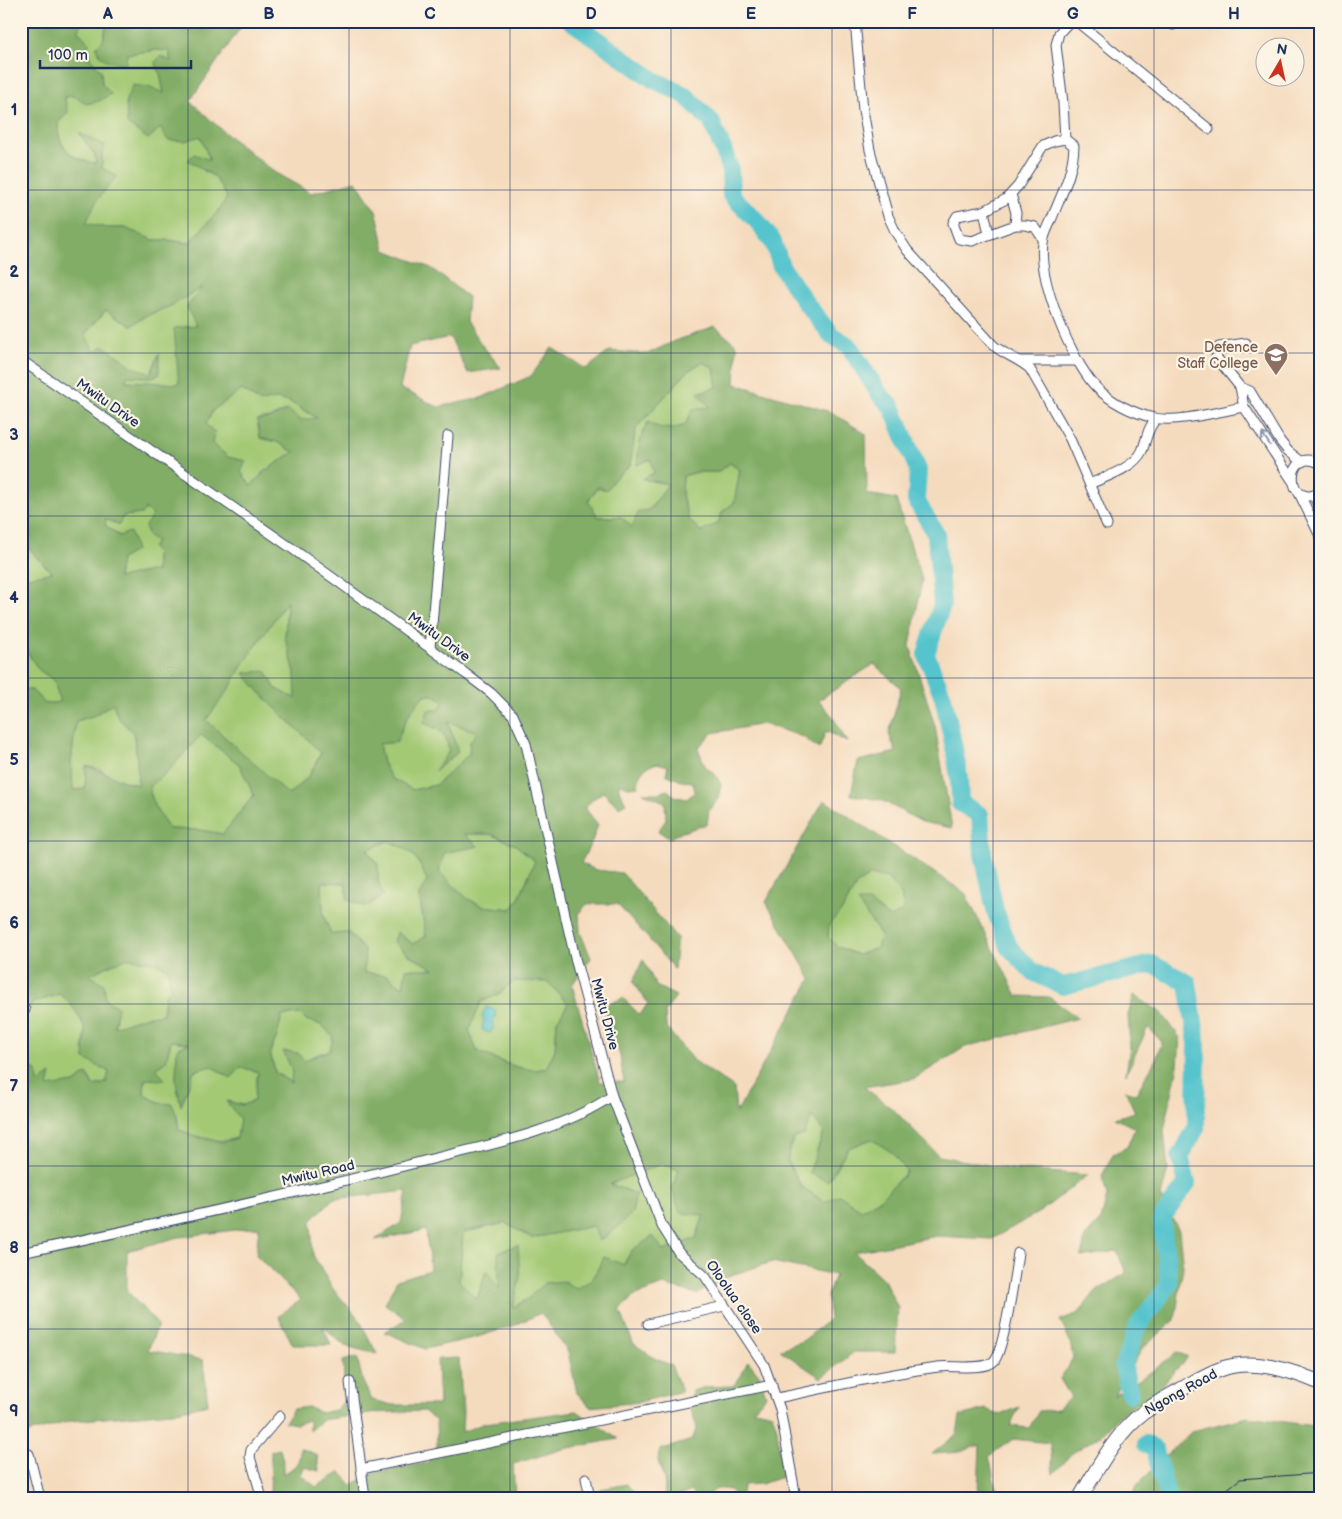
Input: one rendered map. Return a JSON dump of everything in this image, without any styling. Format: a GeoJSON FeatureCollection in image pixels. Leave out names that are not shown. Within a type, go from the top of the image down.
{"type":"FeatureCollection","features":[{"type":"Feature","properties":{"kind":"main road","name":"Ngong Road"},"geometry":{"type":"LineString","coordinates":[[1080,1498],[1119,1437],[1142,1413],[1208,1374],[1226,1367],[1243,1365],[1276,1367],[1294,1371],[1321,1383]]}},
{"type":"Feature","properties":{"kind":"street"},"geometry":{"type":"LineString","coordinates":[[855,21],[863,110],[870,150],[888,216],[896,233],[908,250],[993,346],[1021,361],[1030,370],[1070,439],[1107,525]]}},
{"type":"Feature","properties":{"kind":"street"},"geometry":{"type":"LineString","coordinates":[[1065,139],[1056,45],[1059,33],[1070,21]]}},
{"type":"Feature","properties":{"kind":"street"},"geometry":{"type":"LineString","coordinates":[[1076,21],[1209,129]]}},
{"type":"Feature","properties":{"kind":"street"},"geometry":{"type":"LineString","coordinates":[[1043,239],[1035,228],[1026,225],[1015,226],[972,241],[959,239],[953,223],[956,216],[984,210],[1006,199],[1018,186],[1043,146],[1065,139],[1074,146],[1073,164],[1043,239],[1041,257],[1050,294],[1078,361],[1103,394],[1132,411],[1156,419],[1180,418],[1244,407]]}},
{"type":"Feature","properties":{"kind":"street"},"geometry":{"type":"LineString","coordinates":[[1011,194],[1016,213],[1015,226]]}},
{"type":"Feature","properties":{"kind":"street"},"geometry":{"type":"LineString","coordinates":[[984,210],[989,234]]}},
{"type":"Feature","properties":{"kind":"street"},"geometry":{"type":"LineString","coordinates":[[1246,343],[1219,348],[1216,357],[1240,387],[1250,392],[1288,452],[1302,462]]}},
{"type":"Feature","properties":{"kind":"street","name":"Mwitu Drive"},"geometry":{"type":"LineString","coordinates":[[21,360],[290,547],[430,648],[491,693],[513,715],[526,744],[575,958],[612,1096]]}},
{"type":"Feature","properties":{"kind":"street"},"geometry":{"type":"LineString","coordinates":[[1021,361],[1078,361]]}},
{"type":"Feature","properties":{"kind":"street"},"geometry":{"type":"LineString","coordinates":[[1240,387],[1244,407],[1292,480],[1321,538]]}},
{"type":"Feature","properties":{"kind":"street"},"geometry":{"type":"LineString","coordinates":[[1090,484],[1136,460],[1142,450],[1150,425],[1156,419]]}},
{"type":"Feature","properties":{"kind":"street"},"geometry":{"type":"LineString","coordinates":[[430,648],[448,436]]}},
{"type":"Feature","properties":{"kind":"street"},"geometry":{"type":"LineString","coordinates":[[1292,480],[1293,471],[1302,462],[1310,460],[1321,464]]}},
{"type":"Feature","properties":{"kind":"street"},"geometry":{"type":"LineString","coordinates":[[1298,491],[1304,494],[1317,493],[1321,513]]}},
{"type":"Feature","properties":{"kind":"street","name":"Mwitu Road"},"geometry":{"type":"LineString","coordinates":[[21,1252],[324,1186],[522,1136],[583,1114],[612,1096]]}},
{"type":"Feature","properties":{"kind":"street","name":"Oloolua close"},"geometry":{"type":"LineString","coordinates":[[612,1096],[662,1226],[679,1253],[705,1276],[764,1365],[777,1398],[796,1498]]}},
{"type":"Feature","properties":{"kind":"street"},"geometry":{"type":"LineString","coordinates":[[777,1398],[939,1366],[978,1366],[987,1365],[994,1361],[999,1353],[1004,1336],[1018,1253]]}},
{"type":"Feature","properties":{"kind":"street"},"geometry":{"type":"LineString","coordinates":[[648,1324],[724,1306]]}},
{"type":"Feature","properties":{"kind":"street"},"geometry":{"type":"LineString","coordinates":[[350,1382],[365,1498]]}},
{"type":"Feature","properties":{"kind":"street"},"geometry":{"type":"LineString","coordinates":[[362,1469],[772,1385]]}},
{"type":"Feature","properties":{"kind":"street"},"geometry":{"type":"LineString","coordinates":[[262,1498],[250,1457],[251,1450],[280,1416]]}},
{"type":"Feature","properties":{"kind":"street"},"geometry":{"type":"LineString","coordinates":[[29,1454],[40,1498]]}},
{"type":"Feature","properties":{"kind":"street"},"geometry":{"type":"LineString","coordinates":[[586,1478],[590,1498]]}},
{"type":"Feature","properties":{"kind":"green space"},"geometry":{"type":"Polygon","coordinates":[[[21,21],[81,21],[78,31],[90,44],[86,48],[91,59],[101,71],[102,84],[111,94],[99,101],[87,104],[75,96],[64,97],[68,112],[58,123],[62,144],[79,159],[96,163],[95,155],[79,133],[105,145],[102,155],[102,168],[117,176],[97,200],[86,223],[106,228],[125,228],[153,240],[189,243],[220,209],[227,197],[215,177],[188,160],[194,154],[210,160],[200,136],[185,141],[168,140],[160,128],[148,139],[127,124],[126,100],[133,85],[148,87],[164,93],[160,73],[155,62],[161,56],[171,61],[169,51],[156,50],[127,54],[126,63],[108,61],[101,56],[96,47],[103,40],[106,27],[101,21],[245,21],[190,101],[224,132],[274,172],[311,193],[356,181],[377,213],[385,250],[431,268],[468,297],[466,322],[501,368],[468,373],[450,337],[410,346],[400,388],[438,407],[481,398],[531,376],[552,348],[586,369],[610,351],[647,354],[675,341],[715,327],[737,345],[735,384],[831,412],[866,434],[867,494],[896,499],[922,580],[910,646],[935,726],[952,828],[922,822],[881,800],[851,795],[858,761],[896,752],[889,734],[901,688],[874,664],[819,700],[833,717],[847,742],[826,731],[819,749],[803,737],[764,724],[712,733],[698,748],[705,766],[715,774],[721,785],[718,799],[709,810],[707,824],[670,838],[658,831],[666,820],[665,802],[643,793],[658,793],[667,790],[676,797],[687,799],[695,792],[693,782],[681,781],[666,774],[668,766],[657,763],[643,771],[638,786],[628,787],[619,783],[619,790],[626,803],[619,807],[603,792],[593,799],[585,808],[598,825],[581,863],[596,870],[622,873],[677,938],[674,969],[617,904],[587,904],[579,913],[580,932],[591,958],[572,985],[600,1082],[624,1082],[620,1056],[604,1006],[623,998],[640,1015],[648,1003],[633,982],[643,959],[656,986],[676,996],[665,1012],[666,1027],[692,1059],[734,1088],[736,1113],[811,979],[766,902],[824,800],[965,893],[1017,996],[1049,997],[1078,1018],[965,1047],[914,1079],[864,1087],[895,1111],[939,1156],[1009,1169],[1088,1175],[1041,1211],[992,1239],[937,1236],[854,1252],[884,1280],[898,1308],[895,1352],[854,1352],[821,1378],[780,1350],[804,1340],[830,1319],[827,1296],[835,1275],[772,1262],[731,1275],[697,1294],[663,1285],[634,1296],[620,1310],[633,1343],[654,1358],[671,1365],[682,1391],[640,1402],[590,1407],[577,1393],[568,1352],[541,1313],[513,1326],[477,1337],[425,1349],[384,1332],[406,1319],[385,1304],[397,1280],[430,1270],[426,1230],[375,1240],[401,1223],[407,1191],[333,1199],[311,1221],[313,1255],[333,1289],[359,1319],[377,1354],[345,1346],[323,1327],[331,1345],[293,1345],[278,1316],[301,1300],[256,1255],[259,1227],[179,1237],[127,1251],[127,1291],[158,1325],[148,1350],[203,1360],[208,1404],[172,1412],[71,1421],[21,1435],[21,1066],[23,1065],[37,1071],[38,1083],[51,1074],[48,1087],[74,1083],[87,1074],[93,1086],[106,1083],[109,1072],[85,1059],[84,1026],[76,1011],[60,994],[35,1002],[21,1014],[21,689],[32,690],[45,704],[60,702],[54,680],[39,670],[21,640],[21,581],[28,577],[53,572],[41,562],[21,539],[21,21]],[[202,287],[173,305],[146,316],[131,326],[106,310],[85,334],[94,351],[104,346],[133,367],[151,373],[159,353],[159,375],[151,377],[127,376],[126,381],[179,384],[174,328],[196,326],[187,307],[202,287]],[[702,362],[688,371],[636,428],[630,465],[615,478],[606,490],[598,487],[588,501],[598,517],[621,517],[632,527],[639,511],[650,510],[668,484],[642,479],[654,473],[650,459],[637,465],[643,431],[648,422],[657,427],[666,428],[685,425],[693,409],[710,407],[698,393],[717,387],[714,368],[702,362]],[[242,390],[213,410],[206,424],[215,433],[212,443],[228,457],[246,461],[241,472],[251,486],[265,471],[294,452],[277,442],[260,438],[257,420],[271,418],[288,410],[301,420],[317,418],[290,402],[277,399],[260,402],[242,390]],[[730,463],[718,472],[697,472],[683,476],[682,495],[689,520],[702,532],[718,523],[723,511],[734,503],[740,470],[730,463]],[[146,509],[141,514],[123,516],[119,525],[105,519],[106,526],[119,536],[130,532],[136,550],[121,559],[118,578],[146,572],[156,572],[156,553],[152,548],[156,541],[148,536],[145,526],[153,515],[146,509]],[[287,601],[240,669],[231,686],[206,720],[289,795],[309,776],[321,753],[262,694],[244,673],[266,671],[275,688],[296,699],[295,672],[285,637],[287,601]],[[425,695],[412,710],[397,742],[379,744],[383,763],[391,778],[413,790],[436,785],[469,754],[470,742],[477,732],[448,722],[458,752],[435,771],[449,751],[448,745],[442,732],[424,723],[428,710],[439,710],[444,701],[434,695],[425,695]],[[113,703],[93,716],[76,721],[71,763],[73,790],[85,789],[86,766],[138,785],[137,756],[133,732],[118,718],[113,703]],[[201,735],[168,771],[149,787],[154,806],[169,829],[199,830],[223,834],[254,795],[239,764],[201,735]],[[464,834],[478,846],[444,853],[439,872],[468,899],[482,906],[512,909],[518,900],[535,861],[516,845],[491,834],[464,834]],[[388,841],[367,850],[378,865],[378,880],[383,896],[366,907],[348,900],[345,883],[322,882],[323,914],[331,934],[349,933],[365,951],[364,973],[386,975],[403,987],[406,969],[434,969],[409,955],[394,942],[397,932],[413,944],[426,936],[419,895],[427,881],[417,859],[409,851],[388,841]],[[871,875],[857,884],[841,912],[829,924],[828,937],[838,947],[858,955],[877,948],[881,935],[857,902],[869,902],[890,918],[903,911],[902,896],[888,878],[871,875]],[[129,958],[89,975],[104,984],[106,1000],[118,1007],[114,1027],[143,1017],[163,1014],[165,995],[171,988],[168,969],[155,962],[129,958]],[[514,981],[499,994],[481,1002],[469,1031],[477,1051],[520,1068],[538,1070],[546,1068],[555,1050],[557,1021],[568,1004],[548,982],[514,981]],[[300,1014],[282,1016],[270,1053],[275,1072],[291,1083],[292,1070],[283,1051],[298,1053],[304,1061],[330,1050],[333,1037],[322,1025],[306,1020],[300,1014]],[[171,1041],[166,1061],[156,1068],[165,1080],[145,1079],[144,1095],[161,1103],[172,1104],[177,1116],[179,1130],[223,1142],[237,1138],[240,1119],[226,1101],[242,1105],[254,1101],[258,1072],[241,1067],[231,1078],[211,1066],[194,1071],[181,1106],[176,1082],[177,1049],[189,1043],[171,1041]],[[812,1116],[804,1135],[793,1139],[787,1161],[801,1186],[824,1202],[839,1195],[861,1210],[880,1199],[907,1172],[893,1153],[871,1139],[848,1148],[828,1181],[809,1173],[824,1133],[812,1116]],[[661,1164],[610,1184],[636,1194],[632,1213],[600,1241],[593,1226],[532,1238],[505,1223],[463,1232],[459,1281],[477,1299],[486,1271],[499,1288],[498,1252],[518,1245],[520,1277],[513,1308],[529,1298],[544,1283],[564,1281],[576,1289],[592,1280],[604,1257],[624,1265],[632,1250],[653,1236],[664,1251],[696,1238],[704,1215],[680,1213],[672,1189],[679,1170],[661,1164]]]}},
{"type":"Feature","properties":{"kind":"green space"},"geometry":{"type":"Polygon","coordinates":[[[81,21],[101,21],[106,27],[103,40],[126,63],[127,54],[169,50],[171,61],[155,62],[160,73],[164,94],[148,87],[127,100],[127,111],[185,141],[200,136],[210,160],[202,170],[215,177],[227,197],[220,209],[189,243],[153,240],[125,228],[106,228],[85,223],[97,200],[116,176],[102,168],[102,155],[80,133],[95,155],[96,163],[79,159],[70,153],[62,144],[59,135],[58,123],[68,112],[64,97],[75,96],[102,84],[101,71],[91,59],[86,48],[90,44],[77,31],[81,21]]]}},
{"type":"Feature","properties":{"kind":"green space"},"geometry":{"type":"Polygon","coordinates":[[[203,285],[196,326],[175,328],[179,384],[126,381],[127,376],[151,377],[159,355],[151,373],[133,367],[104,347],[94,352],[85,334],[106,310],[131,326],[146,316],[173,305],[203,285]]]}},
{"type":"Feature","properties":{"kind":"green space"},"geometry":{"type":"Polygon","coordinates":[[[702,362],[714,368],[717,387],[710,407],[693,410],[685,425],[674,429],[656,427],[643,431],[637,465],[651,459],[655,474],[643,479],[668,484],[664,490],[632,527],[621,517],[598,517],[588,501],[598,487],[606,490],[615,478],[630,465],[636,428],[688,371],[702,362]]]}},
{"type":"Feature","properties":{"kind":"green space"},"geometry":{"type":"Polygon","coordinates":[[[242,390],[260,402],[277,398],[290,402],[318,418],[301,421],[288,410],[271,418],[258,420],[260,438],[277,442],[294,452],[265,471],[251,486],[228,457],[211,443],[206,424],[213,410],[242,390]]]}},
{"type":"Feature","properties":{"kind":"green space"},"geometry":{"type":"Polygon","coordinates":[[[730,463],[740,470],[734,503],[723,511],[718,523],[702,532],[689,520],[682,495],[683,476],[697,472],[718,472],[730,463]]]}},
{"type":"Feature","properties":{"kind":"green space"},"geometry":{"type":"Polygon","coordinates":[[[146,509],[154,515],[156,572],[142,573],[118,579],[121,559],[120,536],[106,526],[105,519],[119,524],[123,516],[134,515],[146,509]]]}},
{"type":"Feature","properties":{"kind":"green space"},"geometry":{"type":"Polygon","coordinates":[[[21,539],[53,573],[28,577],[21,581],[21,539]]]}},
{"type":"Feature","properties":{"kind":"green space"},"geometry":{"type":"Polygon","coordinates":[[[287,600],[285,637],[295,672],[296,699],[275,688],[266,671],[245,673],[321,753],[309,776],[288,795],[206,720],[231,686],[240,669],[287,600]]]}},
{"type":"Feature","properties":{"kind":"green space"},"geometry":{"type":"Polygon","coordinates":[[[21,640],[39,670],[54,680],[60,702],[45,704],[32,690],[21,689],[21,640]]]}},
{"type":"Feature","properties":{"kind":"green space"},"geometry":{"type":"Polygon","coordinates":[[[425,695],[434,695],[444,701],[439,710],[424,723],[442,732],[448,745],[449,751],[437,769],[458,752],[448,722],[478,732],[470,742],[469,754],[436,785],[412,790],[391,778],[383,763],[379,744],[397,742],[408,716],[425,695]]]}},
{"type":"Feature","properties":{"kind":"green space"},"geometry":{"type":"Polygon","coordinates":[[[113,703],[118,718],[133,732],[137,756],[138,785],[116,779],[99,769],[86,766],[85,789],[73,790],[71,763],[76,721],[93,716],[113,703]]]}},
{"type":"Feature","properties":{"kind":"green space"},"geometry":{"type":"Polygon","coordinates":[[[201,734],[239,764],[254,795],[223,834],[199,830],[169,829],[154,806],[149,787],[168,771],[201,734]]]}},
{"type":"Feature","properties":{"kind":"green space"},"geometry":{"type":"Polygon","coordinates":[[[463,834],[491,834],[516,845],[535,861],[518,900],[512,909],[482,906],[468,899],[439,872],[443,853],[478,846],[463,834]]]}},
{"type":"Feature","properties":{"kind":"green space"},"geometry":{"type":"Polygon","coordinates":[[[388,841],[409,851],[417,859],[427,881],[419,896],[426,936],[413,944],[409,955],[435,969],[403,987],[386,975],[363,973],[349,933],[331,934],[323,914],[322,882],[345,883],[383,896],[378,880],[378,865],[366,849],[388,841]]]}},
{"type":"Feature","properties":{"kind":"green space"},"geometry":{"type":"Polygon","coordinates":[[[871,875],[888,878],[902,896],[903,912],[890,918],[869,902],[871,921],[881,935],[877,949],[858,955],[838,947],[828,937],[829,924],[841,912],[857,884],[871,875]]]}},
{"type":"Feature","properties":{"kind":"green space"},"geometry":{"type":"Polygon","coordinates":[[[129,958],[155,962],[168,969],[171,988],[165,995],[163,1014],[143,1017],[114,1027],[106,1000],[89,975],[129,958]]]}},
{"type":"Feature","properties":{"kind":"green space"},"geometry":{"type":"Polygon","coordinates":[[[514,981],[548,982],[568,1004],[557,1021],[555,1050],[546,1068],[538,1070],[520,1068],[477,1051],[469,1031],[481,1002],[499,994],[514,981]]]}},
{"type":"Feature","properties":{"kind":"green space"},"geometry":{"type":"Polygon","coordinates":[[[60,994],[71,1003],[86,1029],[83,1050],[109,1072],[106,1083],[93,1086],[87,1074],[74,1083],[48,1088],[50,1075],[38,1084],[23,1065],[21,1066],[21,1014],[35,1002],[60,994]]]}},
{"type":"Feature","properties":{"kind":"green space"},"geometry":{"type":"Polygon","coordinates":[[[1134,995],[1162,1013],[1180,1038],[1178,1066],[1164,1130],[1168,1169],[1161,1196],[1179,1231],[1183,1267],[1175,1320],[1142,1349],[1114,1396],[1154,1370],[1177,1352],[1188,1357],[1155,1392],[1120,1415],[1102,1434],[1071,1454],[1053,1474],[1050,1443],[1013,1439],[989,1456],[995,1485],[1002,1498],[965,1498],[965,1494],[978,1492],[980,1445],[960,1452],[932,1454],[957,1434],[960,1416],[986,1409],[1000,1415],[1019,1407],[1010,1426],[1029,1428],[1039,1411],[1058,1409],[1071,1397],[1060,1379],[1073,1358],[1070,1341],[1060,1320],[1079,1313],[1095,1292],[1126,1273],[1117,1251],[1081,1257],[1085,1237],[1101,1220],[1107,1196],[1102,1176],[1113,1154],[1127,1147],[1135,1128],[1115,1118],[1135,1112],[1125,1090],[1136,1094],[1156,1059],[1162,1042],[1148,1027],[1126,1074],[1130,1046],[1128,1015],[1134,995]]]}},
{"type":"Feature","properties":{"kind":"green space"},"geometry":{"type":"Polygon","coordinates":[[[300,1014],[306,1020],[322,1025],[333,1037],[331,1050],[310,1058],[292,1070],[291,1083],[275,1072],[270,1052],[277,1036],[281,1016],[300,1014]]]}},
{"type":"Feature","properties":{"kind":"green space"},"geometry":{"type":"Polygon","coordinates":[[[171,1041],[190,1043],[177,1049],[176,1082],[181,1105],[194,1071],[211,1066],[231,1078],[241,1067],[258,1072],[254,1101],[242,1105],[227,1101],[240,1119],[237,1138],[215,1140],[179,1130],[177,1116],[161,1103],[144,1095],[145,1079],[166,1061],[171,1041]]]}},
{"type":"Feature","properties":{"kind":"green space"},"geometry":{"type":"Polygon","coordinates":[[[812,1115],[824,1132],[816,1152],[828,1181],[848,1148],[872,1139],[893,1153],[907,1171],[880,1199],[861,1210],[839,1195],[824,1202],[801,1186],[787,1161],[793,1139],[812,1115]]]}},
{"type":"Feature","properties":{"kind":"green space"},"geometry":{"type":"Polygon","coordinates":[[[661,1164],[679,1169],[704,1215],[696,1238],[664,1252],[653,1237],[632,1250],[623,1265],[604,1257],[592,1280],[576,1289],[544,1283],[529,1298],[512,1308],[520,1277],[499,1289],[486,1272],[477,1299],[459,1281],[463,1233],[505,1223],[532,1238],[593,1226],[599,1241],[632,1213],[636,1194],[609,1184],[661,1164]]]}},
{"type":"Feature","properties":{"kind":"green space"},"geometry":{"type":"Polygon","coordinates":[[[357,1357],[363,1382],[372,1400],[392,1405],[439,1405],[437,1359],[459,1358],[463,1411],[462,1432],[485,1423],[577,1411],[618,1439],[563,1449],[513,1464],[515,1498],[454,1498],[453,1496],[447,1498],[270,1498],[271,1451],[280,1449],[283,1461],[283,1474],[298,1461],[300,1448],[317,1455],[319,1471],[304,1467],[301,1475],[316,1487],[341,1472],[351,1485],[375,1473],[427,1463],[437,1446],[436,1421],[424,1411],[369,1413],[322,1420],[309,1431],[309,1420],[296,1424],[285,1422],[293,1409],[308,1407],[321,1413],[336,1410],[345,1400],[343,1361],[357,1357]]]}},
{"type":"Feature","properties":{"kind":"green space"},"geometry":{"type":"Polygon","coordinates":[[[748,1361],[760,1376],[766,1396],[753,1410],[772,1413],[777,1428],[782,1477],[761,1484],[744,1485],[740,1498],[736,1498],[730,1490],[717,1488],[705,1498],[695,1498],[691,1491],[676,1498],[664,1498],[665,1484],[658,1460],[660,1450],[692,1440],[697,1427],[690,1408],[692,1391],[706,1387],[733,1386],[741,1376],[748,1361]]]}},
{"type":"Feature","properties":{"kind":"green space"},"geometry":{"type":"Polygon","coordinates":[[[1248,1417],[1321,1427],[1321,1498],[1131,1498],[1138,1484],[1192,1431],[1248,1417]]]}},
{"type":"Feature","properties":{"kind":"green space"},"geometry":{"type":"Polygon","coordinates":[[[627,1484],[638,1498],[587,1498],[601,1489],[627,1484]]]}},
{"type":"Feature","properties":{"kind":"water"},"geometry":{"type":"Polygon","coordinates":[[[486,1007],[494,1009],[496,1013],[492,1022],[493,1029],[490,1033],[482,1030],[484,1020],[482,1017],[486,1007]]]}},
{"type":"Feature","properties":{"kind":"waterway"},"geometry":{"type":"LineString","coordinates":[[571,21],[654,80],[685,95],[711,121],[730,170],[731,195],[757,221],[773,242],[781,266],[805,302],[831,335],[849,346],[880,395],[892,407],[918,470],[916,500],[936,534],[942,605],[926,654],[943,697],[955,752],[960,803],[980,815],[983,854],[995,910],[1009,947],[1033,972],[1063,986],[1152,964],[1188,983],[1197,1043],[1196,1128],[1180,1157],[1187,1183],[1162,1218],[1169,1285],[1139,1324],[1123,1366],[1130,1394]]}},
{"type":"Feature","properties":{"kind":"waterway"},"geometry":{"type":"LineString","coordinates":[[1146,1444],[1155,1450],[1168,1498]]}},
{"type":"Feature","properties":{"kind":"tram line"},"geometry":{"type":"LineString","coordinates":[[1216,1498],[1240,1479],[1321,1473]]}},
{"type":"Feature","properties":{"kind":"place","name":"Defence Staff College"},"geometry":{"type":"Point","coordinates":[1276,376]}}]}
